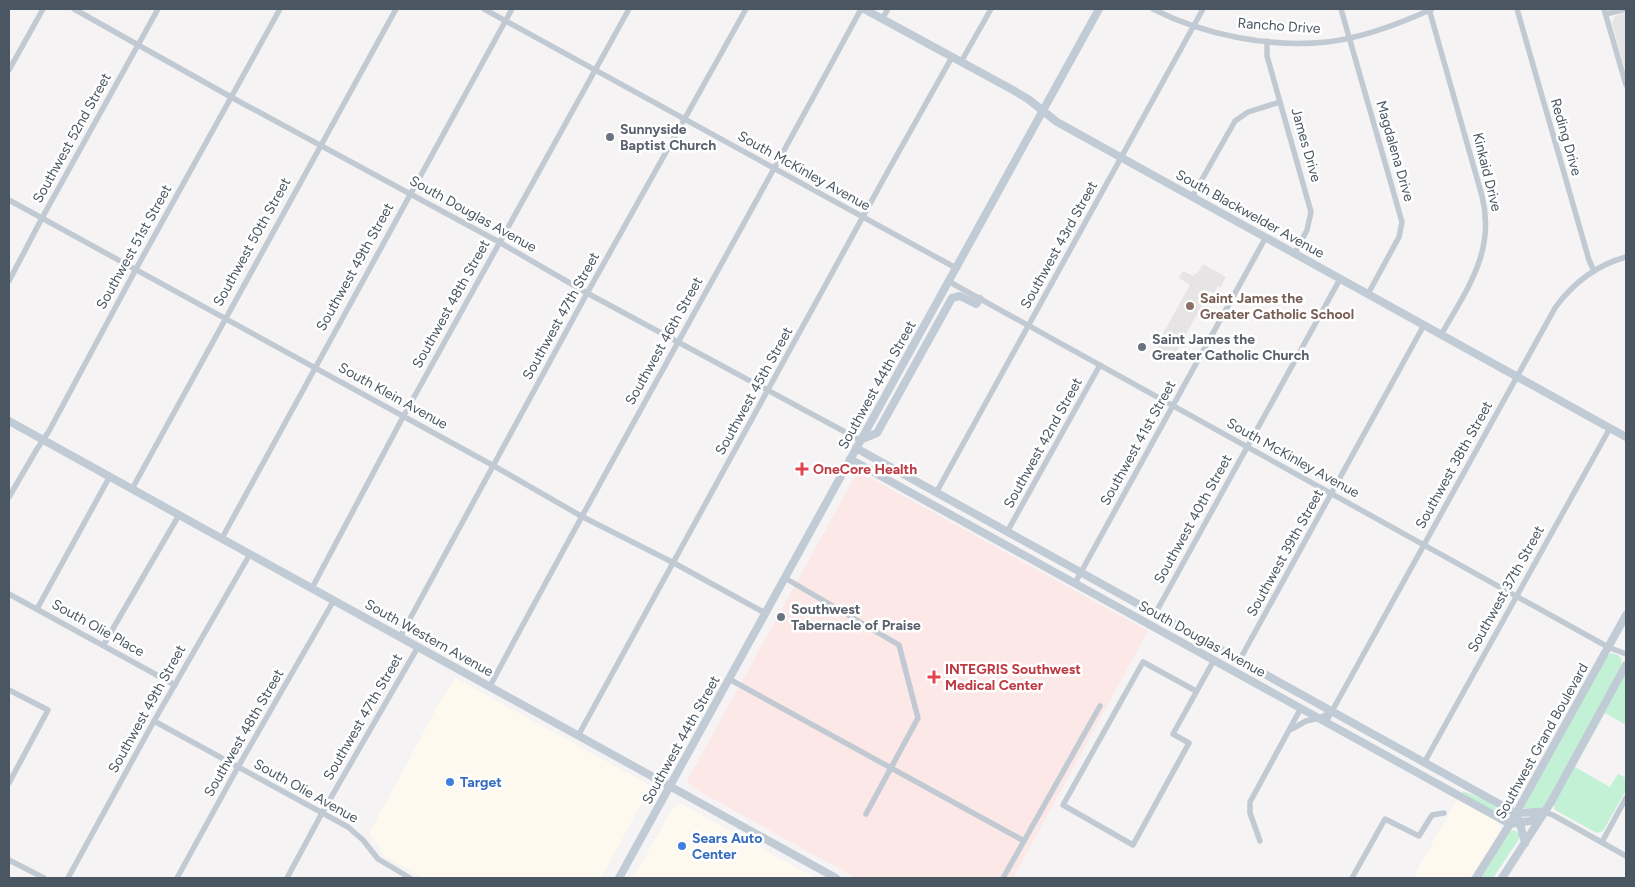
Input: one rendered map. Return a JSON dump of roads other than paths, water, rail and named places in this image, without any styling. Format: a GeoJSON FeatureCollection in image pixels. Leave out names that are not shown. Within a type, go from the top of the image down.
{"type":"FeatureCollection","features":[{"type":"Feature","properties":{"kind":"street"},"geometry":{"type":"LineString","coordinates":[[9,70],[42,9]]}},
{"type":"Feature","properties":{"kind":"street","name":"South Douglas Avenue"},"geometry":{"type":"LineString","coordinates":[[74,9],[231,97],[499,242],[587,293],[860,440]]}},
{"type":"Feature","properties":{"kind":"street","name":"Southwest 52nd Street"},"geometry":{"type":"LineString","coordinates":[[9,281],[158,9]]}},
{"type":"Feature","properties":{"kind":"street","name":"Southwest 51st Street"},"geometry":{"type":"LineString","coordinates":[[9,497],[43,440],[280,9]]}},
{"type":"Feature","properties":{"kind":"street","name":"Southwest 50th Street"},"geometry":{"type":"LineString","coordinates":[[132,488],[396,9]]}},
{"type":"Feature","properties":{"kind":"street","name":"South McKinley Avenue"},"geometry":{"type":"LineString","coordinates":[[484,9],[956,268]]}},
{"type":"Feature","properties":{"kind":"street","name":"Southwest 49th Street"},"geometry":{"type":"LineString","coordinates":[[222,538],[512,9]]}},
{"type":"Feature","properties":{"kind":"street","name":"Southwest 48th Street"},"geometry":{"type":"LineString","coordinates":[[312,588],[403,417],[629,9]]}},
{"type":"Feature","properties":{"kind":"street","name":"Southwest 47th Street"},"geometry":{"type":"LineString","coordinates":[[400,637],[587,293],[746,9]]}},
{"type":"Feature","properties":{"kind":"street","name":"South Blackwelder Avenue"},"geometry":{"type":"LineString","coordinates":[[862,9],[1028,99],[1057,122],[1626,437]]}},
{"type":"Feature","properties":{"kind":"street","name":"Southwest 46th Street"},"geometry":{"type":"LineString","coordinates":[[490,686],[581,516],[862,9]]}},
{"type":"Feature","properties":{"kind":"street"},"geometry":{"type":"LineString","coordinates":[[882,19],[888,9]]}},
{"type":"Feature","properties":{"kind":"street"},"geometry":{"type":"LineString","coordinates":[[961,62],[991,9]]}},
{"type":"Feature","properties":{"kind":"street","name":"Southwest 44th Street"},"geometry":{"type":"LineString","coordinates":[[619,878],[1099,9]]}},
{"type":"Feature","properties":{"kind":"street","name":"Rancho Drive"},"geometry":{"type":"LineString","coordinates":[[1153,9],[1194,26],[1238,37],[1267,41],[1314,43],[1350,38],[1392,26],[1430,9]]}},
{"type":"Feature","properties":{"kind":"street","name":"Southwest 43rd Street"},"geometry":{"type":"LineString","coordinates":[[936,493],[1203,9]]}},
{"type":"Feature","properties":{"kind":"street","name":"Magdalena Drive"},"geometry":{"type":"LineString","coordinates":[[1341,9],[1402,222],[1400,237],[1368,294]]}},
{"type":"Feature","properties":{"kind":"street","name":"Kinkaid Drive"},"geometry":{"type":"LineString","coordinates":[[1430,9],[1482,196],[1486,219],[1486,237],[1480,263],[1442,335]]}},
{"type":"Feature","properties":{"kind":"street","name":"Reding Drive"},"geometry":{"type":"LineString","coordinates":[[1517,9],[1589,260],[1594,271]]}},
{"type":"Feature","properties":{"kind":"street"},"geometry":{"type":"LineString","coordinates":[[1626,9],[1605,12],[1626,85]]}},
{"type":"Feature","properties":{"kind":"street","name":"James Drive"},"geometry":{"type":"LineString","coordinates":[[1267,41],[1267,56],[1311,212],[1307,230],[1294,253]]}},
{"type":"Feature","properties":{"kind":"street","name":"Southwest 45th Street"},"geometry":{"type":"LineString","coordinates":[[578,736],[862,217],[952,57]]}},
{"type":"Feature","properties":{"kind":"street"},"geometry":{"type":"LineString","coordinates":[[1192,197],[1235,121],[1248,112],[1280,102]]}},
{"type":"Feature","properties":{"kind":"street","name":"South Klein Avenue"},"geometry":{"type":"LineString","coordinates":[[9,200],[494,466],[581,516],[674,563],[765,613]]}},
{"type":"Feature","properties":{"kind":"street","name":"Southwest 41st Street"},"geometry":{"type":"LineString","coordinates":[[1075,583],[1266,237]]}},
{"type":"Feature","properties":{"kind":"street","name":"Southwest 38th Street"},"geometry":{"type":"LineString","coordinates":[[1323,720],[1331,712],[1559,302],[1575,285],[1594,271],[1612,261],[1626,257]]}},
{"type":"Feature","properties":{"kind":"street","name":"Southwest 40th Street"},"geometry":{"type":"LineString","coordinates":[[1155,614],[1340,279]]}},
{"type":"Feature","properties":{"kind":"street","name":"South McKinley Avenue"},"geometry":{"type":"LineString","coordinates":[[948,281],[978,302],[1029,325],[1608,647],[1626,654]]}},
{"type":"Feature","properties":{"kind":"street"},"geometry":{"type":"LineString","coordinates":[[860,440],[877,433],[952,298],[960,296],[978,302]]}},
{"type":"Feature","properties":{"kind":"street","name":"Southwest 39th Street"},"geometry":{"type":"LineString","coordinates":[[1239,661],[1424,325]]}},
{"type":"Feature","properties":{"kind":"street","name":"Southwest 42nd Street"},"geometry":{"type":"LineString","coordinates":[[1007,532],[1100,365]]}},
{"type":"Feature","properties":{"kind":"street","name":"South Western Avenue"},"geometry":{"type":"LineString","coordinates":[[9,421],[836,878]]}},
{"type":"Feature","properties":{"kind":"street","name":"Southwest 37th Street"},"geometry":{"type":"LineString","coordinates":[[1424,763],[1610,428]]}},
{"type":"Feature","properties":{"kind":"street","name":"South Douglas Avenue"},"geometry":{"type":"LineString","coordinates":[[856,448],[1516,813]]}},
{"type":"Feature","properties":{"kind":"street","name":"South Douglas Avenue"},"geometry":{"type":"LineString","coordinates":[[850,459],[1510,824]]}},
{"type":"Feature","properties":{"kind":"street"},"geometry":{"type":"LineString","coordinates":[[37,609],[110,476]]}},
{"type":"Feature","properties":{"kind":"street"},"geometry":{"type":"LineString","coordinates":[[104,644],[179,515]]}},
{"type":"Feature","properties":{"kind":"street","name":"Southwest 49th Street"},"geometry":{"type":"LineString","coordinates":[[68,878],[154,721],[250,554]]}},
{"type":"Feature","properties":{"kind":"street"},"geometry":{"type":"LineString","coordinates":[[784,578],[899,645],[918,718],[866,814]]}},
{"type":"Feature","properties":{"kind":"street","name":"South Olie Place"},"geometry":{"type":"LineString","coordinates":[[9,594],[104,644],[175,685]]}},
{"type":"Feature","properties":{"kind":"street","name":"Southwest 48th Street"},"geometry":{"type":"LineString","coordinates":[[177,878],[334,600]]}},
{"type":"Feature","properties":{"kind":"street","name":"Southwest Grand Boulevard"},"geometry":{"type":"LineString","coordinates":[[1476,878],[1510,824],[1626,615]]}},
{"type":"Feature","properties":{"kind":"street","name":"Southwest 47th Street"},"geometry":{"type":"LineString","coordinates":[[287,878],[322,813],[418,647]]}},
{"type":"Feature","properties":{"kind":"street"},"geometry":{"type":"LineString","coordinates":[[1196,691],[1142,662],[1063,805],[1133,845],[1189,743],[1173,734],[1214,660]]}},
{"type":"Feature","properties":{"kind":"street"},"geometry":{"type":"LineString","coordinates":[[1502,878],[1544,812],[1626,665]]}},
{"type":"Feature","properties":{"kind":"street"},"geometry":{"type":"LineString","coordinates":[[729,678],[1024,841]]}},
{"type":"Feature","properties":{"kind":"street"},"geometry":{"type":"LineString","coordinates":[[9,690],[48,710],[9,783]]}},
{"type":"Feature","properties":{"kind":"street"},"geometry":{"type":"LineString","coordinates":[[1004,878],[1100,706]]}},
{"type":"Feature","properties":{"kind":"street"},"geometry":{"type":"LineString","coordinates":[[1260,841],[1250,813],[1250,802],[1301,708]]}},
{"type":"Feature","properties":{"kind":"street"},"geometry":{"type":"LineString","coordinates":[[1290,730],[1306,721],[1323,720]]}},
{"type":"Feature","properties":{"kind":"street","name":"South Olie Avenue"},"geometry":{"type":"LineString","coordinates":[[154,721],[357,834],[378,859],[398,875],[410,878]]}},
{"type":"Feature","properties":{"kind":"street"},"geometry":{"type":"LineString","coordinates":[[1456,794],[1462,784]]}},
{"type":"Feature","properties":{"kind":"street"},"geometry":{"type":"LineString","coordinates":[[1602,842],[1626,798]]}},
{"type":"Feature","properties":{"kind":"street"},"geometry":{"type":"LineString","coordinates":[[1510,824],[1535,819],[1544,812]]}},
{"type":"Feature","properties":{"kind":"street"},"geometry":{"type":"LineString","coordinates":[[1525,843],[1516,813],[1544,812],[1553,814],[1626,856]]}},
{"type":"Feature","properties":{"kind":"street"},"geometry":{"type":"LineString","coordinates":[[1352,878],[1385,818],[1419,836],[1432,815],[1444,813]]}},
{"type":"Feature","properties":{"kind":"street"},"geometry":{"type":"LineString","coordinates":[[9,860],[44,878]]}},
{"type":"Feature","properties":{"kind":"place","name":"Sunnyside Baptist Church"},"geometry":{"type":"Point","coordinates":[610,137]}},
{"type":"Feature","properties":{"kind":"place","name":"Saint James the Greater Catholic School"},"geometry":{"type":"Point","coordinates":[1190,306]}},
{"type":"Feature","properties":{"kind":"place","name":"Saint James the Greater Catholic Church"},"geometry":{"type":"Point","coordinates":[1142,347]}},
{"type":"Feature","properties":{"kind":"place","name":"OneCore Health"},"geometry":{"type":"Point","coordinates":[802,469]}},
{"type":"Feature","properties":{"kind":"place","name":"Southwest Tabernacle of Praise"},"geometry":{"type":"Point","coordinates":[781,617]}},
{"type":"Feature","properties":{"kind":"place","name":"INTEGRIS Southwest Medical Center"},"geometry":{"type":"Point","coordinates":[934,677]}},
{"type":"Feature","properties":{"kind":"place","name":"Target"},"geometry":{"type":"Point","coordinates":[450,782]}},
{"type":"Feature","properties":{"kind":"place","name":"Sears Auto Center"},"geometry":{"type":"Point","coordinates":[682,846]}}]}
